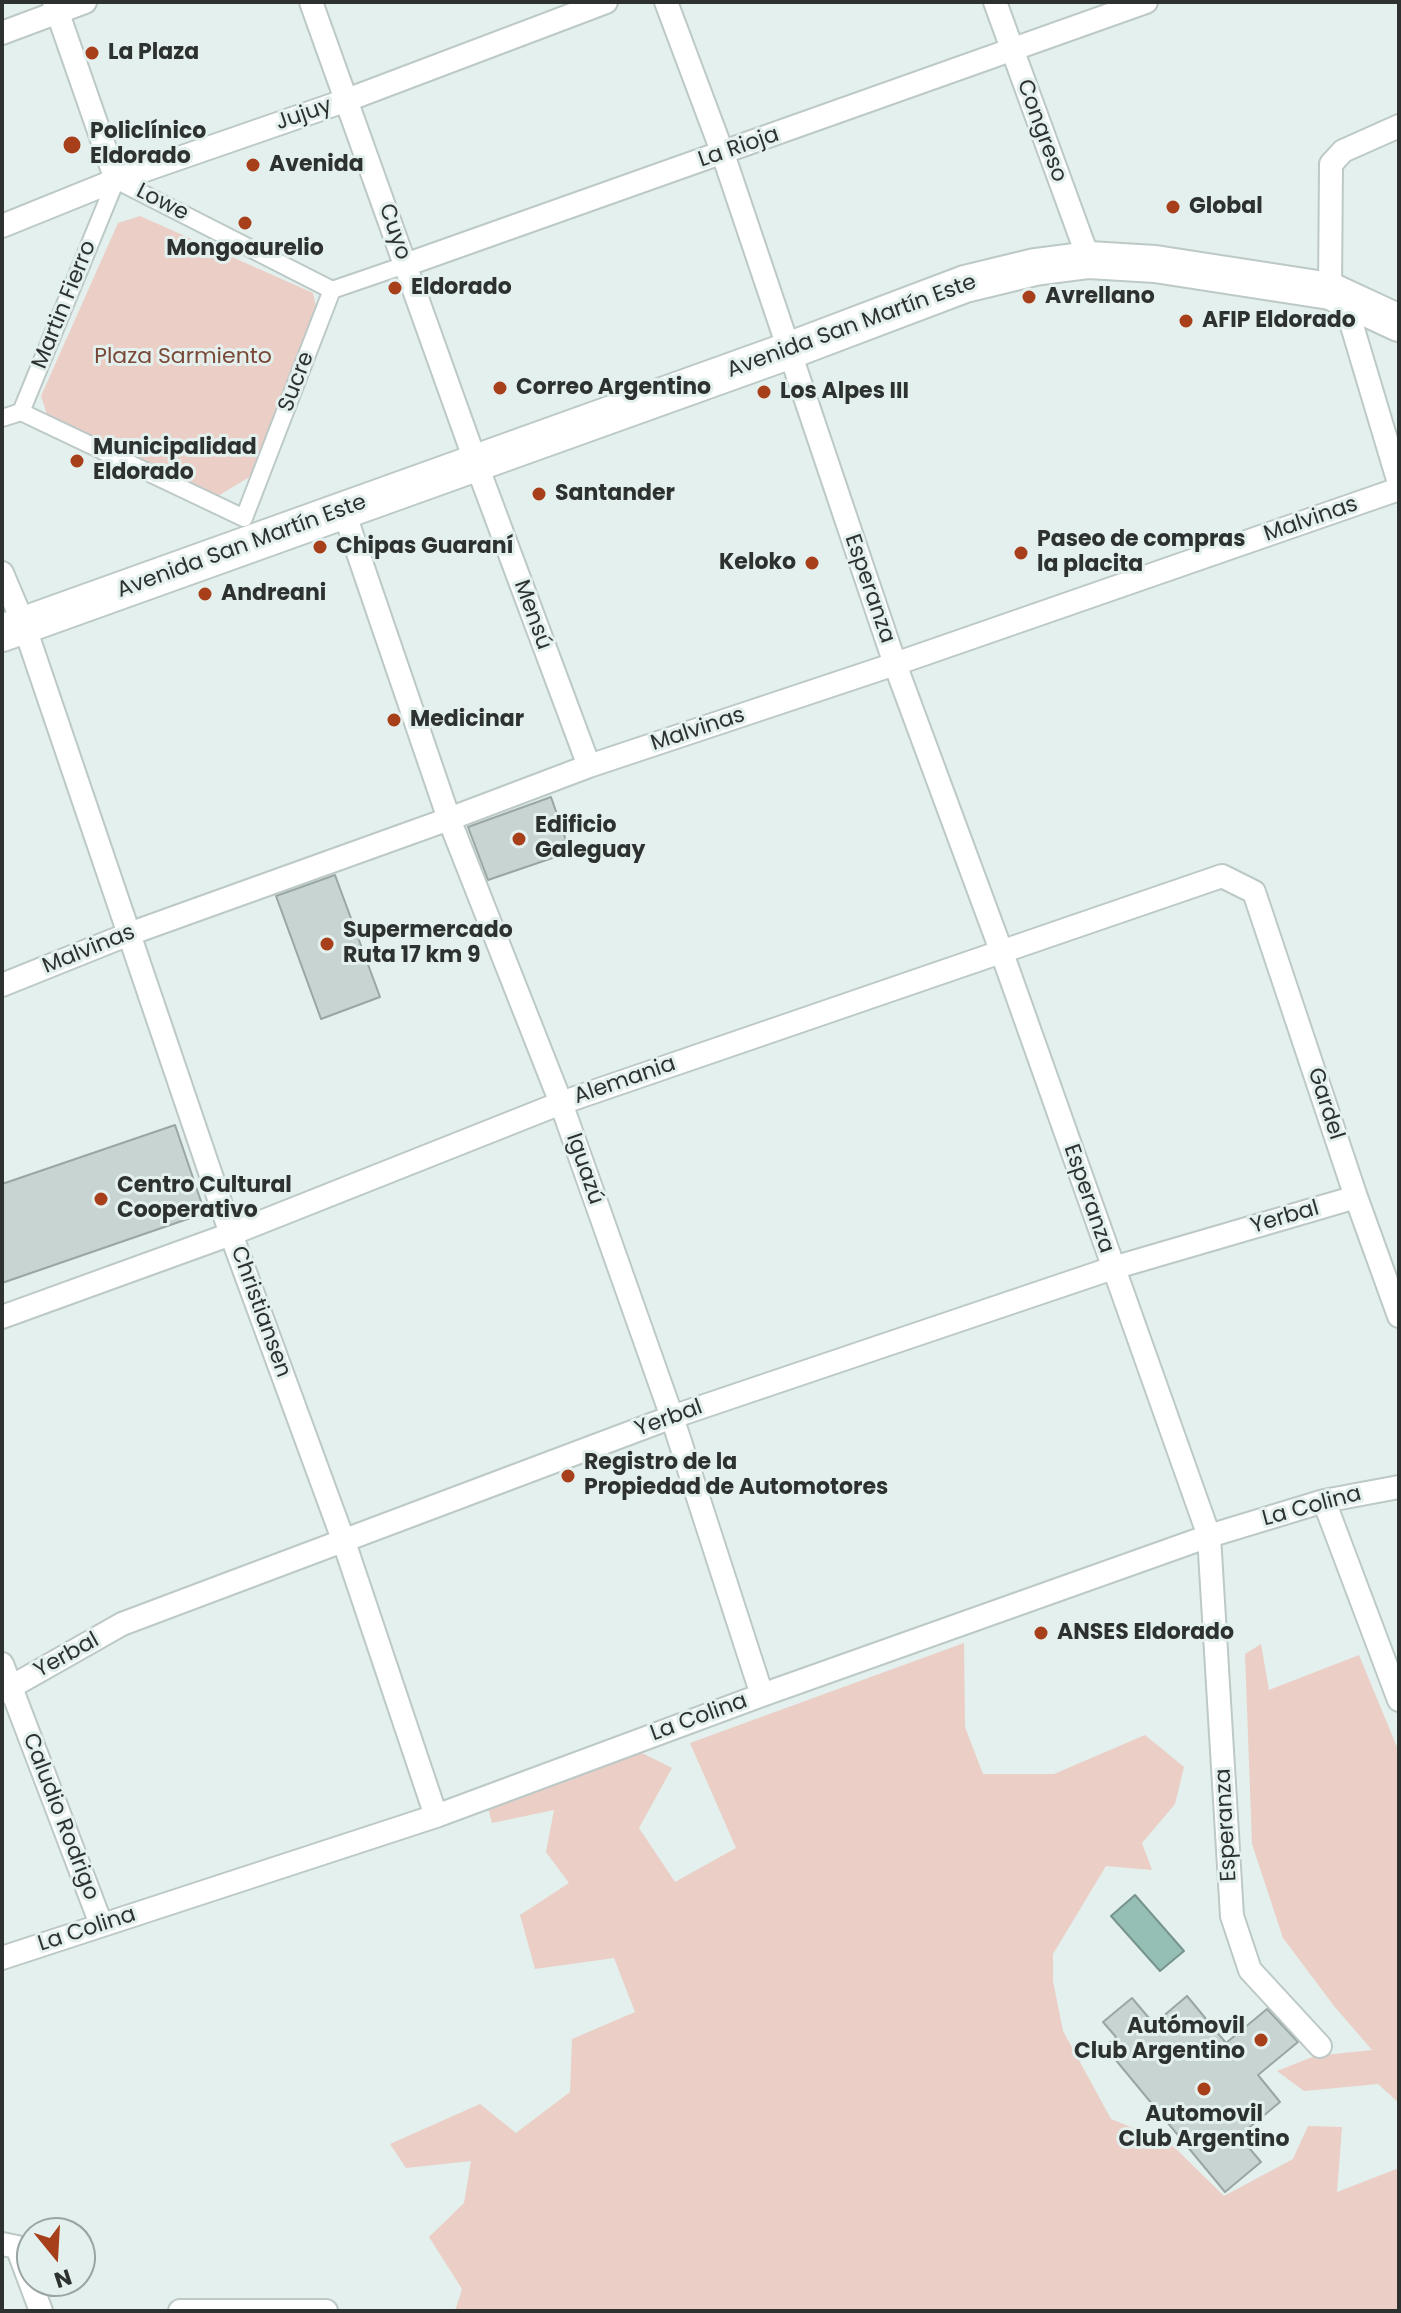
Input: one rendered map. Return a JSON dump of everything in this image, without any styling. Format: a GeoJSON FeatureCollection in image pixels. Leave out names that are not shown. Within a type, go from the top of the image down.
{"type":"FeatureCollection","features":[{"type":"Feature","properties":{"kind":"main road","name":"Avenida San Martín Este"},"geometry":{"type":"LineString","coordinates":[[13,629],[249,531],[344,512],[965,284],[1035,267],[1089,260],[1155,264],[1337,295],[1399,323]]}},
{"type":"Feature","properties":{"kind":"street"},"geometry":{"type":"LineString","coordinates":[[2,33],[56,7],[85,2]]}},
{"type":"Feature","properties":{"kind":"street","name":"Cuyo"},"geometry":{"type":"LineString","coordinates":[[311,2],[476,463]]}},
{"type":"Feature","properties":{"kind":"street","name":"Jujuy"},"geometry":{"type":"LineString","coordinates":[[2,226],[116,180],[347,100],[606,2]]}},
{"type":"Feature","properties":{"kind":"street","name":"Esperanza"},"geometry":{"type":"LineString","coordinates":[[666,2],[723,154],[895,664],[1002,953],[1209,1536],[1232,1916],[1250,1970],[1320,2046]]}},
{"type":"Feature","properties":{"kind":"street","name":"Congreso"},"geometry":{"type":"LineString","coordinates":[[995,2],[1089,260]]}},
{"type":"Feature","properties":{"kind":"street","name":"La Rioja"},"geometry":{"type":"LineString","coordinates":[[332,290],[1146,2]]}},
{"type":"Feature","properties":{"kind":"street","name":"Lowe"},"geometry":{"type":"LineString","coordinates":[[56,7],[116,180],[332,290]]}},
{"type":"Feature","properties":{"kind":"street"},"geometry":{"type":"LineString","coordinates":[[1399,126],[1343,151],[1331,164],[1337,295],[1399,483]]}},
{"type":"Feature","properties":{"kind":"street","name":"Martin Fierro"},"geometry":{"type":"LineString","coordinates":[[21,412],[116,180]]}},
{"type":"Feature","properties":{"kind":"street","name":"Sucre"},"geometry":{"type":"LineString","coordinates":[[249,531],[332,290]]}},
{"type":"Feature","properties":{"kind":"street"},"geometry":{"type":"LineString","coordinates":[[2,418],[21,412],[249,531]]}},
{"type":"Feature","properties":{"kind":"street","name":"Mensú"},"geometry":{"type":"LineString","coordinates":[[476,463],[589,766]]}},
{"type":"Feature","properties":{"kind":"street","name":"Malvinas"},"geometry":{"type":"LineString","coordinates":[[2,985],[129,934],[589,766],[895,664],[1399,489]]}},
{"type":"Feature","properties":{"kind":"street","name":"Iguazú"},"geometry":{"type":"LineString","coordinates":[[344,512],[449,819],[561,1103],[672,1417],[762,1695]]}},
{"type":"Feature","properties":{"kind":"street","name":"Christiansen"},"geometry":{"type":"LineString","coordinates":[[2,573],[13,629],[129,934],[231,1234],[344,1542],[436,1816]]}},
{"type":"Feature","properties":{"kind":"street","name":"Alemania"},"geometry":{"type":"LineString","coordinates":[[2,1317],[231,1234],[561,1103],[1222,876],[1254,892]]}},
{"type":"Feature","properties":{"kind":"street","name":"Gardel"},"geometry":{"type":"LineString","coordinates":[[1254,892],[1399,1316]]}},
{"type":"Feature","properties":{"kind":"street","name":"Yerbal"},"geometry":{"type":"LineString","coordinates":[[6,1690],[122,1624],[672,1417],[1113,1268],[1356,1197]]}},
{"type":"Feature","properties":{"kind":"street","name":"La Colina"},"geometry":{"type":"LineString","coordinates":[[2,1958],[436,1816],[762,1695],[1209,1536],[1324,1501],[1399,1487]]}},
{"type":"Feature","properties":{"kind":"street"},"geometry":{"type":"LineString","coordinates":[[1324,1501],[1399,1700]]}},
{"type":"Feature","properties":{"kind":"street","name":"Caludio Rodrigo"},"geometry":{"type":"LineString","coordinates":[[2,1664],[6,1690],[101,1924]]}},
{"type":"Feature","properties":{"kind":"street"},"geometry":{"type":"LineString","coordinates":[[10,2245],[41,2311]]}},
{"type":"Feature","properties":{"kind":"street"},"geometry":{"type":"LineString","coordinates":[[180,2311],[326,2311]]}},
{"type":"Feature","properties":{"kind":"green space","name":"Plaza Sarmiento"},"geometry":{"type":"Polygon","coordinates":[[[140,216],[313,293],[320,323],[256,473],[218,496],[48,418],[41,396],[118,223],[140,216]]]}},
{"type":"Feature","properties":{"kind":"green space"},"geometry":{"type":"Polygon","coordinates":[[[964,1643],[965,1727],[983,1774],[1054,1774],[1145,1735],[1184,1767],[1175,1804],[1142,1843],[1152,1870],[1106,1866],[1053,1954],[1053,1981],[1063,2031],[1111,2119],[1170,2143],[1224,2196],[1293,2159],[1308,2126],[1342,2127],[1337,2192],[1399,2168],[1399,2311],[455,2311],[462,2289],[429,2237],[464,2203],[471,2161],[406,2168],[390,2144],[480,2104],[516,2133],[570,2092],[572,2039],[635,2012],[614,1958],[535,1969],[520,1915],[569,1883],[546,1852],[554,1810],[492,1823],[488,1808],[640,1752],[672,1768],[639,1828],[675,1882],[736,1848],[690,1743],[964,1643]]]}},
{"type":"Feature","properties":{"kind":"green space"},"geometry":{"type":"Polygon","coordinates":[[[1261,1644],[1269,1690],[1359,1655],[1399,1752],[1399,2103],[1378,2084],[1304,2091],[1277,2071],[1315,2056],[1372,2050],[1283,1938],[1252,1844],[1245,1654],[1261,1644]]]}},
{"type":"Feature","properties":{"kind":"shaded area"},"geometry":{"type":"Polygon","coordinates":[[[1135,1895],[1184,1951],[1160,1971],[1111,1916],[1135,1895]]]}},
{"type":"Feature","properties":{"kind":"building","name":"Edificio Galeguay"},"geometry":{"type":"Polygon","coordinates":[[[551,797],[570,852],[488,880],[468,827],[551,797]]]}},
{"type":"Feature","properties":{"kind":"building","name":"Supermercado Ruta 17 km 9"},"geometry":{"type":"Polygon","coordinates":[[[335,875],[380,997],[321,1019],[276,896],[335,875]]]}},
{"type":"Feature","properties":{"kind":"building","name":"Centro Cultural Cooperativo"},"geometry":{"type":"Polygon","coordinates":[[[175,1125],[205,1213],[2,1283],[2,1184],[175,1125]]]}},
{"type":"Feature","properties":{"kind":"building","name":"Automovil Club Argentino"},"geometry":{"type":"Polygon","coordinates":[[[1187,1996],[1226,2043],[1267,2009],[1298,2042],[1258,2075],[1280,2102],[1239,2136],[1261,2162],[1225,2192],[1105,2047],[1116,2037],[1103,2022],[1132,1998],[1154,2024],[1187,1996]]]}},
{"type":"Feature","properties":{"kind":"place","name":"La Plaza"},"geometry":{"type":"Point","coordinates":[92,53]}},
{"type":"Feature","properties":{"kind":"place","name":"Policlínico Eldorado"},"geometry":{"type":"Point","coordinates":[72,145]}},
{"type":"Feature","properties":{"kind":"place","name":"Avenida"},"geometry":{"type":"Point","coordinates":[253,165]}},
{"type":"Feature","properties":{"kind":"place","name":"Global"},"geometry":{"type":"Point","coordinates":[1173,207]}},
{"type":"Feature","properties":{"kind":"place","name":"Mongoaurelio"},"geometry":{"type":"Point","coordinates":[245,223]}},
{"type":"Feature","properties":{"kind":"place","name":"Eldorado"},"geometry":{"type":"Point","coordinates":[395,288]}},
{"type":"Feature","properties":{"kind":"place","name":"Avrellano"},"geometry":{"type":"Point","coordinates":[1029,297]}},
{"type":"Feature","properties":{"kind":"place","name":"AFIP Eldorado"},"geometry":{"type":"Point","coordinates":[1186,321]}},
{"type":"Feature","properties":{"kind":"place","name":"Correo Argentino"},"geometry":{"type":"Point","coordinates":[500,388]}},
{"type":"Feature","properties":{"kind":"place","name":"Los Alpes III"},"geometry":{"type":"Point","coordinates":[764,392]}},
{"type":"Feature","properties":{"kind":"place","name":"Municipalidad Eldorado"},"geometry":{"type":"Point","coordinates":[77,461]}},
{"type":"Feature","properties":{"kind":"place","name":"Santander"},"geometry":{"type":"Point","coordinates":[539,494]}},
{"type":"Feature","properties":{"kind":"place","name":"Chipas Guaraní"},"geometry":{"type":"Point","coordinates":[320,547]}},
{"type":"Feature","properties":{"kind":"place","name":"Paseo de compras la placita"},"geometry":{"type":"Point","coordinates":[1021,553]}},
{"type":"Feature","properties":{"kind":"place","name":"Keloko"},"geometry":{"type":"Point","coordinates":[812,563]}},
{"type":"Feature","properties":{"kind":"place","name":"Andreani"},"geometry":{"type":"Point","coordinates":[205,594]}},
{"type":"Feature","properties":{"kind":"place","name":"Medicinar"},"geometry":{"type":"Point","coordinates":[394,720]}},
{"type":"Feature","properties":{"kind":"place","name":"Edificio Galeguay"},"geometry":{"type":"Point","coordinates":[519,839]}},
{"type":"Feature","properties":{"kind":"place","name":"Supermercado Ruta 17 km 9"},"geometry":{"type":"Point","coordinates":[327,944]}},
{"type":"Feature","properties":{"kind":"place","name":"Centro Cultural Cooperativo"},"geometry":{"type":"Point","coordinates":[101,1199]}},
{"type":"Feature","properties":{"kind":"place","name":"Registro de la Propiedad de Automotores"},"geometry":{"type":"Point","coordinates":[568,1476]}},
{"type":"Feature","properties":{"kind":"place","name":"ANSES Eldorado"},"geometry":{"type":"Point","coordinates":[1041,1633]}},
{"type":"Feature","properties":{"kind":"place","name":"Autómovil Club Argentino"},"geometry":{"type":"Point","coordinates":[1261,2040]}},
{"type":"Feature","properties":{"kind":"place","name":"Automovil Club Argentino"},"geometry":{"type":"Point","coordinates":[1204,2089]}}]}
